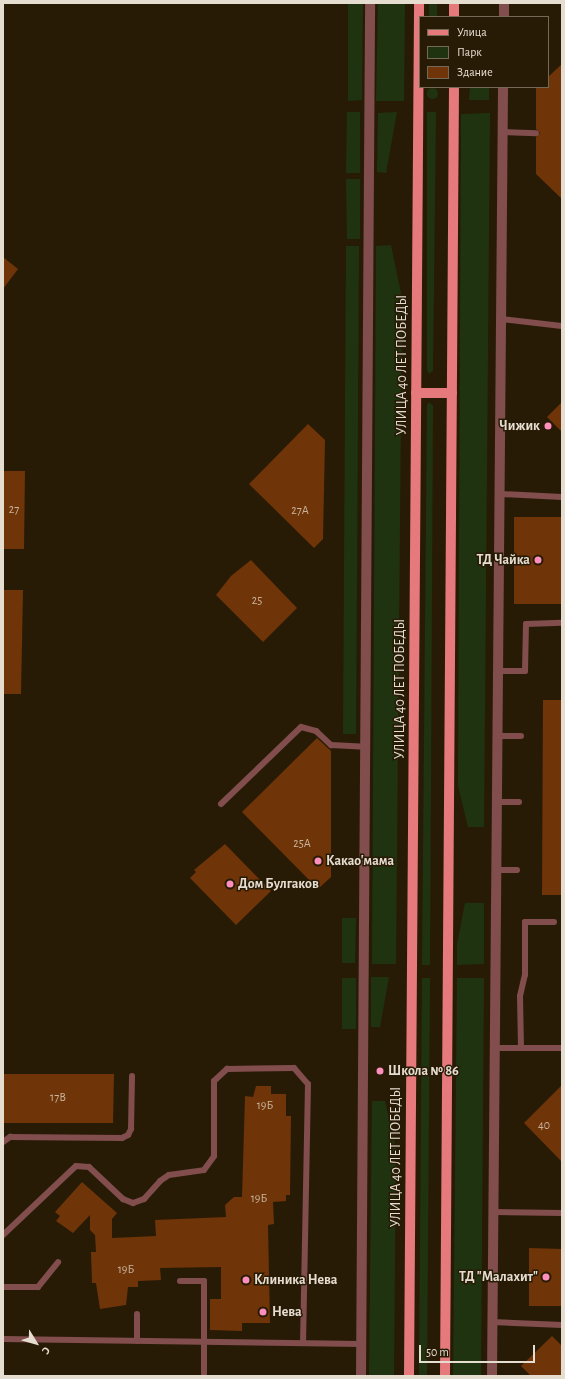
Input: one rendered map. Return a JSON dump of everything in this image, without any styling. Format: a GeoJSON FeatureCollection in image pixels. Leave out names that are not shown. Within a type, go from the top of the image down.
{"type":"FeatureCollection","features":[{"type":"Feature","properties":{"kind":"main road","name":"УЛИЦА 40 ЛЕТ ПОБЕДЫ"},"geometry":{"type":"LineString","coordinates":[[409,1376],[419,3]]}},
{"type":"Feature","properties":{"kind":"main road"},"geometry":{"type":"LineString","coordinates":[[454,3],[454,16]]}},
{"type":"Feature","properties":{"kind":"main road"},"geometry":{"type":"LineString","coordinates":[[445,1376],[454,88]]}},
{"type":"Feature","properties":{"kind":"main road"},"geometry":{"type":"LineString","coordinates":[[416,393],[452,393]]}},
{"type":"Feature","properties":{"kind":"street"},"geometry":{"type":"LineString","coordinates":[[361,1376],[370,3]]}},
{"type":"Feature","properties":{"kind":"street"},"geometry":{"type":"LineString","coordinates":[[504,3],[504,16]]}},
{"type":"Feature","properties":{"kind":"street"},"geometry":{"type":"LineString","coordinates":[[492,1376],[497,736],[501,494],[503,88]]}},
{"type":"Feature","properties":{"kind":"lane"},"geometry":{"type":"LineString","coordinates":[[503,132],[536,133]]}},
{"type":"Feature","properties":{"kind":"lane"},"geometry":{"type":"LineString","coordinates":[[501,319],[562,326]]}},
{"type":"Feature","properties":{"kind":"lane"},"geometry":{"type":"LineString","coordinates":[[501,494],[562,497]]}},
{"type":"Feature","properties":{"kind":"lane"},"geometry":{"type":"LineString","coordinates":[[498,671],[525,671],[526,624],[562,623]]}},
{"type":"Feature","properties":{"kind":"lane"},"geometry":{"type":"LineString","coordinates":[[221,804],[301,727],[316,731],[331,745],[365,747]]}},
{"type":"Feature","properties":{"kind":"lane"},"geometry":{"type":"LineString","coordinates":[[497,736],[521,736]]}},
{"type":"Feature","properties":{"kind":"lane"},"geometry":{"type":"LineString","coordinates":[[497,802],[519,802]]}},
{"type":"Feature","properties":{"kind":"lane"},"geometry":{"type":"LineString","coordinates":[[496,870],[517,870]]}},
{"type":"Feature","properties":{"kind":"lane"},"geometry":{"type":"LineString","coordinates":[[521,1048],[520,996],[524,975],[525,922],[554,922]]}},
{"type":"Feature","properties":{"kind":"lane"},"geometry":{"type":"LineString","coordinates":[[494,1048],[562,1048]]}},
{"type":"Feature","properties":{"kind":"lane"},"geometry":{"type":"LineString","coordinates":[[3,1236],[76,1166],[89,1167],[122,1199],[133,1203],[144,1199],[160,1181],[169,1175],[204,1170],[214,1156],[214,1081],[227,1069],[294,1068],[308,1084],[303,1343]]}},
{"type":"Feature","properties":{"kind":"lane"},"geometry":{"type":"LineString","coordinates":[[3,1142],[10,1137],[122,1138],[128,1135],[132,1129],[132,1076]]}},
{"type":"Feature","properties":{"kind":"lane"},"geometry":{"type":"LineString","coordinates":[[493,1212],[562,1213]]}},
{"type":"Feature","properties":{"kind":"lane"},"geometry":{"type":"LineString","coordinates":[[3,1287],[38,1287],[58,1262]]}},
{"type":"Feature","properties":{"kind":"lane"},"geometry":{"type":"LineString","coordinates":[[180,1281],[204,1281],[204,1376]]}},
{"type":"Feature","properties":{"kind":"lane"},"geometry":{"type":"LineString","coordinates":[[137,1314],[137,1341]]}},
{"type":"Feature","properties":{"kind":"lane"},"geometry":{"type":"LineString","coordinates":[[492,1322],[562,1325]]}},
{"type":"Feature","properties":{"kind":"lane"},"geometry":{"type":"LineString","coordinates":[[3,1340],[361,1344]]}},
{"type":"Feature","properties":{"kind":"green space"},"geometry":{"type":"Polygon","coordinates":[[[348,3],[363,3],[362,100],[348,101],[348,3]]]}},
{"type":"Feature","properties":{"kind":"green space"},"geometry":{"type":"Polygon","coordinates":[[[378,3],[405,3],[404,101],[376,101],[378,3]]]}},
{"type":"Feature","properties":{"kind":"green space"},"geometry":{"type":"Polygon","coordinates":[[[429,3],[437,3],[437,16],[429,16],[429,3]]]}},
{"type":"Feature","properties":{"kind":"green space"},"geometry":{"type":"Polygon","coordinates":[[[430,88],[434,88],[438,93],[436,97],[432,99],[428,97],[426,93],[430,88]]]}},
{"type":"Feature","properties":{"kind":"green space"},"geometry":{"type":"Polygon","coordinates":[[[470,88],[489,88],[489,100],[469,100],[470,88]]]}},
{"type":"Feature","properties":{"kind":"green space"},"geometry":{"type":"Polygon","coordinates":[[[347,112],[360,112],[360,173],[346,173],[347,112]]]}},
{"type":"Feature","properties":{"kind":"green space"},"geometry":{"type":"Polygon","coordinates":[[[397,112],[386,173],[377,172],[378,113],[397,112]]]}},
{"type":"Feature","properties":{"kind":"green space"},"geometry":{"type":"Polygon","coordinates":[[[427,112],[436,112],[433,371],[429,374],[427,370],[427,112]]]}},
{"type":"Feature","properties":{"kind":"green space"},"geometry":{"type":"Polygon","coordinates":[[[490,113],[484,827],[468,827],[458,786],[461,114],[490,113]]]}},
{"type":"Feature","properties":{"kind":"green space"},"geometry":{"type":"Polygon","coordinates":[[[346,179],[360,179],[360,239],[347,239],[346,179]]]}},
{"type":"Feature","properties":{"kind":"green space"},"geometry":{"type":"Polygon","coordinates":[[[391,245],[402,298],[396,964],[372,964],[376,246],[391,245]]]}},
{"type":"Feature","properties":{"kind":"green space"},"geometry":{"type":"Polygon","coordinates":[[[346,246],[359,246],[356,734],[343,734],[346,246]]]}},
{"type":"Feature","properties":{"kind":"green space"},"geometry":{"type":"Polygon","coordinates":[[[429,402],[433,406],[430,965],[422,965],[427,405],[429,402]]]}},
{"type":"Feature","properties":{"kind":"green space"},"geometry":{"type":"Polygon","coordinates":[[[465,903],[484,903],[484,964],[457,965],[457,944],[465,903]]]}},
{"type":"Feature","properties":{"kind":"green space"},"geometry":{"type":"Polygon","coordinates":[[[342,918],[356,918],[355,963],[342,963],[342,918]]]}},
{"type":"Feature","properties":{"kind":"green space"},"geometry":{"type":"Polygon","coordinates":[[[371,977],[389,977],[380,1027],[371,1027],[371,977]]]}},
{"type":"Feature","properties":{"kind":"green space"},"geometry":{"type":"Polygon","coordinates":[[[342,978],[356,978],[356,1029],[342,1029],[342,978]]]}},
{"type":"Feature","properties":{"kind":"green space"},"geometry":{"type":"Polygon","coordinates":[[[422,978],[430,978],[427,1376],[419,1376],[422,978]]]}},
{"type":"Feature","properties":{"kind":"green space"},"geometry":{"type":"Polygon","coordinates":[[[457,978],[484,978],[481,1376],[453,1376],[457,978]]]}},
{"type":"Feature","properties":{"kind":"green space"},"geometry":{"type":"Polygon","coordinates":[[[372,1101],[385,1101],[396,1149],[394,1376],[369,1376],[372,1101]]]}},
{"type":"Feature","properties":{"kind":"building"},"geometry":{"type":"Polygon","coordinates":[[[562,64],[562,199],[536,174],[536,137],[540,133],[536,129],[536,88],[549,88],[549,76],[562,64]]]}},
{"type":"Feature","properties":{"kind":"building"},"geometry":{"type":"Polygon","coordinates":[[[3,257],[18,269],[3,289],[3,257]]]}},
{"type":"Feature","properties":{"kind":"building"},"geometry":{"type":"Polygon","coordinates":[[[562,402],[562,432],[547,417],[562,402]]]}},
{"type":"Feature","properties":{"kind":"building"},"geometry":{"type":"Polygon","coordinates":[[[308,424],[325,440],[323,539],[314,548],[249,484],[308,424]]]}},
{"type":"Feature","properties":{"kind":"building"},"geometry":{"type":"Polygon","coordinates":[[[3,471],[25,471],[24,549],[3,549],[3,471]]]}},
{"type":"Feature","properties":{"kind":"building","name":"ТД Чайка"},"geometry":{"type":"Polygon","coordinates":[[[514,517],[562,517],[562,604],[514,604],[514,517]]]}},
{"type":"Feature","properties":{"kind":"building"},"geometry":{"type":"Polygon","coordinates":[[[251,560],[297,608],[263,642],[216,595],[231,576],[251,560]]]}},
{"type":"Feature","properties":{"kind":"building"},"geometry":{"type":"Polygon","coordinates":[[[3,590],[23,590],[21,694],[3,694],[3,590]]]}},
{"type":"Feature","properties":{"kind":"building"},"geometry":{"type":"Polygon","coordinates":[[[543,700],[562,700],[562,895],[542,895],[543,700]]]}},
{"type":"Feature","properties":{"kind":"building"},"geometry":{"type":"Polygon","coordinates":[[[317,738],[331,751],[331,877],[318,889],[242,812],[317,738]]]}},
{"type":"Feature","properties":{"kind":"building","name":"Дом Булгаков"},"geometry":{"type":"Polygon","coordinates":[[[225,844],[271,891],[236,925],[190,878],[196,872],[194,870],[225,844]]]}},
{"type":"Feature","properties":{"kind":"building"},"geometry":{"type":"Polygon","coordinates":[[[3,1074],[114,1074],[113,1123],[3,1123],[3,1074]]]}},
{"type":"Feature","properties":{"kind":"building"},"geometry":{"type":"Polygon","coordinates":[[[562,1085],[562,1162],[524,1123],[562,1085]]]}},
{"type":"Feature","properties":{"kind":"building"},"geometry":{"type":"Polygon","coordinates":[[[256,1086],[271,1086],[271,1094],[286,1094],[286,1116],[291,1116],[290,1195],[286,1195],[286,1201],[273,1202],[274,1224],[268,1225],[270,1323],[242,1323],[242,1331],[210,1330],[210,1299],[221,1299],[221,1267],[160,1268],[161,1280],[138,1281],[138,1287],[128,1287],[126,1305],[100,1309],[96,1283],[92,1283],[91,1252],[96,1252],[95,1235],[90,1230],[90,1215],[73,1233],[56,1221],[60,1216],[55,1212],[82,1182],[117,1213],[112,1219],[112,1238],[156,1236],[155,1220],[226,1217],[225,1205],[234,1197],[242,1197],[245,1096],[253,1097],[256,1086]]]}},
{"type":"Feature","properties":{"kind":"building","name":"ТД \"Малахит\""},"geometry":{"type":"Polygon","coordinates":[[[529,1248],[562,1249],[562,1306],[529,1306],[529,1248]]]}},
{"type":"Feature","properties":{"kind":"building"},"geometry":{"type":"Polygon","coordinates":[[[552,1336],[562,1346],[562,1376],[531,1376],[521,1366],[552,1336]]]}},
{"type":"Feature","properties":{"kind":"place","name":"Чижик"},"geometry":{"type":"Point","coordinates":[548,426]}},
{"type":"Feature","properties":{"kind":"place","name":"ТД Чайка"},"geometry":{"type":"Point","coordinates":[538,560]}},
{"type":"Feature","properties":{"kind":"place","name":"Какао'мама"},"geometry":{"type":"Point","coordinates":[318,861]}},
{"type":"Feature","properties":{"kind":"place","name":"Дом Булгаков"},"geometry":{"type":"Point","coordinates":[230,884]}},
{"type":"Feature","properties":{"kind":"place","name":"Школа № 86"},"geometry":{"type":"Point","coordinates":[380,1071]}},
{"type":"Feature","properties":{"kind":"place","name":"ТД \"Малахит\""},"geometry":{"type":"Point","coordinates":[546,1277]}},
{"type":"Feature","properties":{"kind":"place","name":"Клиника Нева"},"geometry":{"type":"Point","coordinates":[246,1280]}},
{"type":"Feature","properties":{"kind":"place","name":"Нева"},"geometry":{"type":"Point","coordinates":[263,1312]}}]}
